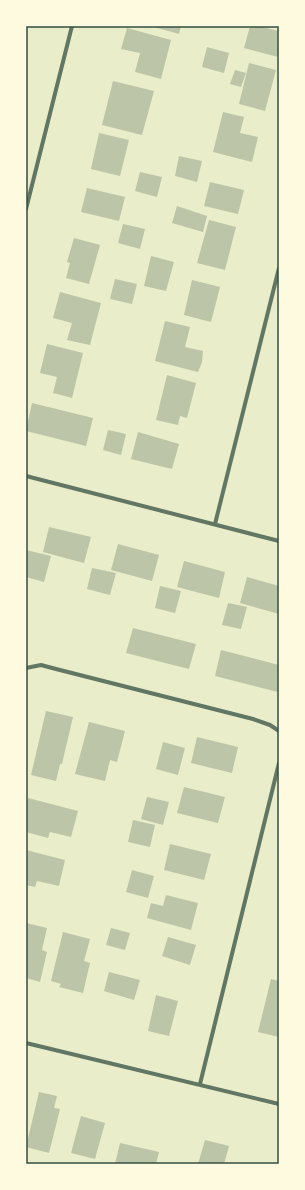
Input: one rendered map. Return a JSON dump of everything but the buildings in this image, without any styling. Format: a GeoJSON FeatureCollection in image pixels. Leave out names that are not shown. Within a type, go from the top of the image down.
{"type":"FeatureCollection","features":[{"type":"Feature","properties":{"kind":"street"},"geometry":{"type":"LineString","coordinates":[[26,209],[72,26]]}},
{"type":"Feature","properties":{"kind":"street"},"geometry":{"type":"LineString","coordinates":[[215,524],[279,268]]}},
{"type":"Feature","properties":{"kind":"street"},"geometry":{"type":"LineString","coordinates":[[26,476],[279,541]]}},
{"type":"Feature","properties":{"kind":"street"},"geometry":{"type":"LineString","coordinates":[[26,668],[41,665],[56,668],[253,719],[270,725],[279,731]]}},
{"type":"Feature","properties":{"kind":"street"},"geometry":{"type":"LineString","coordinates":[[200,1084],[279,763]]}},
{"type":"Feature","properties":{"kind":"street"},"geometry":{"type":"LineString","coordinates":[[26,1043],[279,1104]]}}]}
